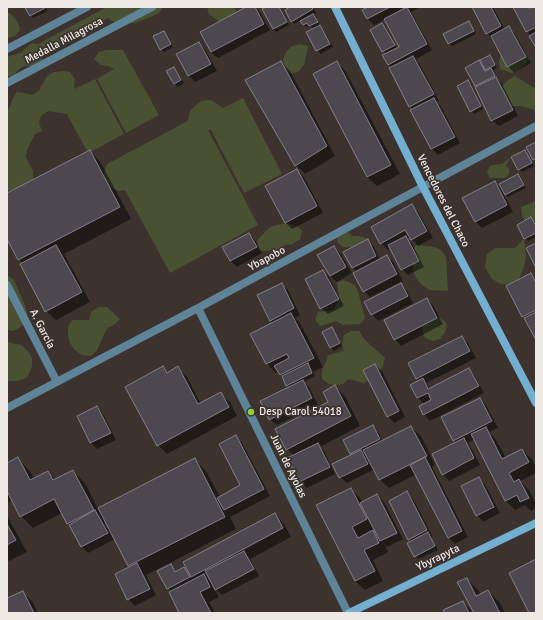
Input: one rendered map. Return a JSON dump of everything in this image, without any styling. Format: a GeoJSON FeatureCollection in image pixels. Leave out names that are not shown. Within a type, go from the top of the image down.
{"type":"FeatureCollection","features":[{"type":"Feature","properties":{"kind":"street","name":"Medalla Milagrosa"},"geometry":{"type":"LineString","coordinates":[[7,49],[87,7]]}},
{"type":"Feature","properties":{"kind":"street","name":"Medalla Milagrosa"},"geometry":{"type":"LineString","coordinates":[[7,84],[152,7]]}},
{"type":"Feature","properties":{"kind":"street","name":"Vencedores del Chaco"},"geometry":{"type":"LineString","coordinates":[[335,7],[423,187],[536,403]]}},
{"type":"Feature","properties":{"kind":"street","name":"Ybapobo"},"geometry":{"type":"LineString","coordinates":[[7,408],[198,308],[536,126]]}},
{"type":"Feature","properties":{"kind":"street","name":"A. García"},"geometry":{"type":"LineString","coordinates":[[7,285],[57,382]]}},
{"type":"Feature","properties":{"kind":"street","name":"Juan de Ayolas"},"geometry":{"type":"LineString","coordinates":[[198,308],[348,613]]}},
{"type":"Feature","properties":{"kind":"street","name":"Ybyrapyta"},"geometry":{"type":"LineString","coordinates":[[348,613],[536,524]]}},
{"type":"Feature","properties":{"kind":"green space"},"geometry":{"type":"Polygon","coordinates":[[[105,7],[163,7],[159,13],[135,23],[119,24],[108,18],[43,53],[42,60],[37,66],[24,66],[15,74],[7,76],[7,57],[20,53],[32,43],[38,44],[105,7]]]}},
{"type":"Feature","properties":{"kind":"green space"},"geometry":{"type":"Polygon","coordinates":[[[207,7],[233,7],[236,10],[235,18],[222,24],[209,14],[207,7]]]}},
{"type":"Feature","properties":{"kind":"green space"},"geometry":{"type":"Polygon","coordinates":[[[7,13],[10,13],[18,22],[20,30],[15,36],[7,38],[7,13]]]}},
{"type":"Feature","properties":{"kind":"green space"},"geometry":{"type":"Polygon","coordinates":[[[300,44],[308,46],[304,65],[299,71],[292,74],[285,68],[283,60],[286,52],[292,46],[300,44]]]}},
{"type":"Feature","properties":{"kind":"green space"},"geometry":{"type":"Polygon","coordinates":[[[107,50],[123,50],[159,115],[126,133],[97,79],[114,69],[101,65],[94,59],[99,52],[107,50]]]}},
{"type":"Feature","properties":{"kind":"green space"},"geometry":{"type":"Polygon","coordinates":[[[525,53],[529,59],[526,64],[516,72],[512,73],[500,69],[499,61],[501,55],[525,53]]]}},
{"type":"Feature","properties":{"kind":"green space"},"geometry":{"type":"Polygon","coordinates":[[[54,72],[70,72],[75,79],[75,89],[95,79],[124,134],[88,153],[67,114],[48,111],[41,116],[39,123],[42,131],[35,134],[27,150],[26,157],[33,171],[33,180],[27,185],[7,191],[7,110],[17,92],[33,95],[39,90],[47,76],[54,72]]]}},
{"type":"Feature","properties":{"kind":"green space"},"geometry":{"type":"Polygon","coordinates":[[[515,76],[536,88],[536,111],[522,106],[509,106],[501,88],[507,81],[515,76]]]}},
{"type":"Feature","properties":{"kind":"green space"},"geometry":{"type":"Polygon","coordinates":[[[243,98],[282,174],[244,193],[211,130],[208,130],[258,225],[170,273],[125,190],[119,191],[110,187],[105,181],[104,172],[107,164],[188,121],[190,111],[202,101],[211,100],[223,108],[243,98]]]}},
{"type":"Feature","properties":{"kind":"green space"},"geometry":{"type":"Polygon","coordinates":[[[511,157],[506,166],[509,169],[507,177],[490,178],[487,172],[490,166],[502,164],[511,157]]]}},
{"type":"Feature","properties":{"kind":"green space"},"geometry":{"type":"Polygon","coordinates":[[[536,201],[536,221],[525,220],[522,216],[521,207],[536,201]]]}},
{"type":"Feature","properties":{"kind":"green space"},"geometry":{"type":"Polygon","coordinates":[[[285,223],[297,226],[302,231],[300,239],[293,244],[285,245],[277,250],[259,251],[257,247],[258,239],[270,227],[285,223]]]}},
{"type":"Feature","properties":{"kind":"green space"},"geometry":{"type":"Polygon","coordinates":[[[346,230],[352,236],[360,236],[368,239],[367,248],[343,247],[337,242],[338,234],[346,230]]]}},
{"type":"Feature","properties":{"kind":"green space"},"geometry":{"type":"Polygon","coordinates":[[[524,239],[526,256],[519,279],[511,285],[501,284],[492,279],[485,267],[487,254],[495,248],[515,248],[524,239]]]}},
{"type":"Feature","properties":{"kind":"green space"},"geometry":{"type":"Polygon","coordinates":[[[416,245],[434,247],[441,250],[446,257],[448,291],[429,290],[416,278],[413,270],[412,252],[416,245]]]}},
{"type":"Feature","properties":{"kind":"green space"},"geometry":{"type":"Polygon","coordinates":[[[7,275],[14,280],[27,313],[26,321],[21,327],[13,331],[7,330],[7,275]]]}},
{"type":"Feature","properties":{"kind":"green space"},"geometry":{"type":"Polygon","coordinates":[[[344,280],[357,288],[365,318],[360,324],[343,325],[336,321],[320,326],[315,320],[318,312],[334,310],[339,299],[337,282],[344,280]]]}},
{"type":"Feature","properties":{"kind":"green space"},"geometry":{"type":"Polygon","coordinates":[[[98,307],[107,307],[120,319],[114,325],[107,328],[97,350],[91,356],[82,355],[75,350],[70,343],[68,327],[72,320],[89,320],[91,312],[98,307]]]}},
{"type":"Feature","properties":{"kind":"green space"},"geometry":{"type":"Polygon","coordinates":[[[429,317],[441,318],[447,324],[445,332],[440,339],[433,341],[425,338],[422,330],[422,322],[429,317]]]}},
{"type":"Feature","properties":{"kind":"green space"},"geometry":{"type":"Polygon","coordinates":[[[351,331],[359,331],[364,339],[385,358],[383,366],[378,374],[364,383],[349,379],[343,384],[329,384],[322,379],[322,370],[328,355],[344,351],[342,344],[344,335],[351,331]]]}},
{"type":"Feature","properties":{"kind":"green space"},"geometry":{"type":"Polygon","coordinates":[[[7,342],[21,345],[28,351],[32,358],[32,366],[28,376],[24,379],[7,381],[7,342]]]}},
{"type":"Feature","properties":{"kind":"building"},"geometry":{"type":"Polygon","coordinates":[[[246,7],[255,7],[264,24],[211,52],[200,32],[246,7]]]}},
{"type":"Feature","properties":{"kind":"building"},"geometry":{"type":"Polygon","coordinates":[[[266,7],[279,7],[287,22],[273,29],[262,9],[266,7]]]}},
{"type":"Feature","properties":{"kind":"building"},"geometry":{"type":"Polygon","coordinates":[[[290,7],[312,7],[313,9],[291,22],[285,10],[290,7]]]}},
{"type":"Feature","properties":{"kind":"building"},"geometry":{"type":"Polygon","coordinates":[[[368,7],[390,7],[367,19],[362,10],[368,7]]]}},
{"type":"Feature","properties":{"kind":"building"},"geometry":{"type":"Polygon","coordinates":[[[407,7],[427,44],[388,65],[382,55],[399,47],[384,19],[407,7]]]}},
{"type":"Feature","properties":{"kind":"building"},"geometry":{"type":"Polygon","coordinates":[[[472,7],[491,7],[501,26],[486,34],[472,7]]]}},
{"type":"Feature","properties":{"kind":"building"},"geometry":{"type":"Polygon","coordinates":[[[513,7],[536,7],[536,27],[526,32],[513,7]]]}},
{"type":"Feature","properties":{"kind":"building"},"geometry":{"type":"Polygon","coordinates":[[[25,8],[45,8],[30,16],[25,8]]]}},
{"type":"Feature","properties":{"kind":"building"},"geometry":{"type":"Polygon","coordinates":[[[313,14],[318,22],[309,26],[307,23],[303,25],[300,21],[313,14]]]}},
{"type":"Feature","properties":{"kind":"building"},"geometry":{"type":"Polygon","coordinates":[[[469,21],[474,31],[448,44],[443,34],[469,21]]]}},
{"type":"Feature","properties":{"kind":"building"},"geometry":{"type":"Polygon","coordinates":[[[382,23],[395,45],[382,52],[370,30],[382,23]]]}},
{"type":"Feature","properties":{"kind":"building"},"geometry":{"type":"Polygon","coordinates":[[[320,25],[330,44],[316,51],[306,32],[320,25]]]}},
{"type":"Feature","properties":{"kind":"building"},"geometry":{"type":"Polygon","coordinates":[[[509,26],[526,57],[507,67],[491,36],[509,26]]]}},
{"type":"Feature","properties":{"kind":"building"},"geometry":{"type":"Polygon","coordinates":[[[164,31],[171,44],[160,50],[153,36],[164,31]]]}},
{"type":"Feature","properties":{"kind":"building"},"geometry":{"type":"Polygon","coordinates":[[[536,32],[536,48],[529,36],[536,32]]]}},
{"type":"Feature","properties":{"kind":"building"},"geometry":{"type":"Polygon","coordinates":[[[199,42],[211,64],[188,76],[176,54],[199,42]]]}},
{"type":"Feature","properties":{"kind":"building"},"geometry":{"type":"Polygon","coordinates":[[[490,55],[495,65],[485,70],[480,60],[490,55]]]}},
{"type":"Feature","properties":{"kind":"building"},"geometry":{"type":"Polygon","coordinates":[[[413,56],[434,94],[409,107],[389,68],[413,56]]]}},
{"type":"Feature","properties":{"kind":"building"},"geometry":{"type":"Polygon","coordinates":[[[479,60],[485,71],[491,68],[495,76],[475,86],[465,68],[479,60]]]}},
{"type":"Feature","properties":{"kind":"building"},"geometry":{"type":"Polygon","coordinates":[[[281,61],[327,146],[295,166],[245,80],[281,61]]]}},
{"type":"Feature","properties":{"kind":"building"},"geometry":{"type":"Polygon","coordinates":[[[337,61],[391,165],[367,177],[313,74],[337,61]]]}},
{"type":"Feature","properties":{"kind":"building"},"geometry":{"type":"Polygon","coordinates":[[[174,67],[181,80],[174,84],[166,71],[174,67]]]}},
{"type":"Feature","properties":{"kind":"building"},"geometry":{"type":"Polygon","coordinates":[[[496,77],[513,110],[491,121],[475,87],[496,77]]]}},
{"type":"Feature","properties":{"kind":"building"},"geometry":{"type":"Polygon","coordinates":[[[468,80],[481,106],[470,112],[457,86],[468,80]]]}},
{"type":"Feature","properties":{"kind":"building"},"geometry":{"type":"Polygon","coordinates":[[[434,98],[455,137],[431,149],[410,110],[434,98]]]}},
{"type":"Feature","properties":{"kind":"building"},"geometry":{"type":"Polygon","coordinates":[[[536,142],[536,158],[533,160],[526,147],[536,142]]]}},
{"type":"Feature","properties":{"kind":"building"},"geometry":{"type":"Polygon","coordinates":[[[90,150],[120,207],[18,260],[7,239],[7,193],[90,150]]]}},
{"type":"Feature","properties":{"kind":"building"},"geometry":{"type":"Polygon","coordinates":[[[525,150],[532,163],[518,170],[511,157],[525,150]]]}},
{"type":"Feature","properties":{"kind":"building"},"geometry":{"type":"Polygon","coordinates":[[[297,169],[317,206],[285,223],[265,186],[297,169]]]}},
{"type":"Feature","properties":{"kind":"building"},"geometry":{"type":"Polygon","coordinates":[[[518,174],[524,185],[505,195],[499,184],[518,174]]]}},
{"type":"Feature","properties":{"kind":"building"},"geometry":{"type":"Polygon","coordinates":[[[495,181],[507,205],[475,222],[462,198],[495,181]]]}},
{"type":"Feature","properties":{"kind":"building"},"geometry":{"type":"Polygon","coordinates":[[[412,204],[427,231],[411,240],[405,230],[380,244],[371,227],[412,204]]]}},
{"type":"Feature","properties":{"kind":"building"},"geometry":{"type":"Polygon","coordinates":[[[531,217],[536,226],[536,233],[524,239],[517,225],[531,217]]]}},
{"type":"Feature","properties":{"kind":"building"},"geometry":{"type":"Polygon","coordinates":[[[249,233],[257,247],[230,261],[222,247],[249,233]]]}},
{"type":"Feature","properties":{"kind":"building"},"geometry":{"type":"Polygon","coordinates":[[[406,236],[419,261],[401,270],[388,245],[406,236]]]}},
{"type":"Feature","properties":{"kind":"building"},"geometry":{"type":"Polygon","coordinates":[[[368,239],[376,256],[352,268],[343,252],[368,239]]]}},
{"type":"Feature","properties":{"kind":"building"},"geometry":{"type":"Polygon","coordinates":[[[536,243],[536,268],[526,248],[536,243]]]}},
{"type":"Feature","properties":{"kind":"building"},"geometry":{"type":"Polygon","coordinates":[[[56,245],[82,292],[45,312],[20,264],[56,245]]]}},
{"type":"Feature","properties":{"kind":"building"},"geometry":{"type":"Polygon","coordinates":[[[334,246],[346,267],[330,276],[317,255],[334,246]]]}},
{"type":"Feature","properties":{"kind":"building"},"geometry":{"type":"Polygon","coordinates":[[[387,255],[397,274],[363,292],[353,273],[387,255]]]}},
{"type":"Feature","properties":{"kind":"building"},"geometry":{"type":"Polygon","coordinates":[[[323,270],[339,299],[320,309],[305,279],[323,270]]]}},
{"type":"Feature","properties":{"kind":"building"},"geometry":{"type":"Polygon","coordinates":[[[531,273],[536,283],[536,310],[522,317],[506,286],[531,273]]]}},
{"type":"Feature","properties":{"kind":"building"},"geometry":{"type":"Polygon","coordinates":[[[282,283],[294,308],[270,321],[257,295],[282,283]]]}},
{"type":"Feature","properties":{"kind":"building"},"geometry":{"type":"Polygon","coordinates":[[[401,283],[408,296],[371,315],[364,302],[401,283]]]}},
{"type":"Feature","properties":{"kind":"building"},"geometry":{"type":"Polygon","coordinates":[[[427,298],[437,318],[394,340],[384,320],[427,298]]]}},
{"type":"Feature","properties":{"kind":"building"},"geometry":{"type":"Polygon","coordinates":[[[536,312],[536,340],[524,318],[536,312]]]}},
{"type":"Feature","properties":{"kind":"building"},"geometry":{"type":"Polygon","coordinates":[[[291,313],[314,358],[280,375],[274,366],[289,358],[287,354],[266,364],[250,334],[291,313]]]}},
{"type":"Feature","properties":{"kind":"building"},"geometry":{"type":"Polygon","coordinates":[[[332,327],[340,343],[330,348],[322,332],[332,327]]]}},
{"type":"Feature","properties":{"kind":"building"},"geometry":{"type":"Polygon","coordinates":[[[462,336],[470,351],[416,379],[408,363],[462,336]]]}},
{"type":"Feature","properties":{"kind":"building"},"geometry":{"type":"Polygon","coordinates":[[[308,363],[312,373],[286,386],[282,376],[308,363]]]}},
{"type":"Feature","properties":{"kind":"building"},"geometry":{"type":"Polygon","coordinates":[[[375,364],[399,411],[387,417],[363,370],[375,364]]]}},
{"type":"Feature","properties":{"kind":"building"},"geometry":{"type":"Polygon","coordinates":[[[163,366],[167,373],[178,366],[198,404],[221,392],[229,407],[157,446],[125,387],[163,366]]]}},
{"type":"Feature","properties":{"kind":"building"},"geometry":{"type":"Polygon","coordinates":[[[469,368],[479,386],[423,415],[419,406],[431,400],[428,393],[417,398],[410,385],[423,378],[428,389],[469,368]]]}},
{"type":"Feature","properties":{"kind":"building"},"geometry":{"type":"Polygon","coordinates":[[[303,380],[312,398],[269,420],[260,401],[303,380]]]}},
{"type":"Feature","properties":{"kind":"building"},"geometry":{"type":"Polygon","coordinates":[[[335,385],[351,416],[286,450],[275,429],[328,402],[323,392],[335,385]]]}},
{"type":"Feature","properties":{"kind":"building"},"geometry":{"type":"Polygon","coordinates":[[[480,398],[492,421],[453,441],[441,417],[480,398]]]}},
{"type":"Feature","properties":{"kind":"building"},"geometry":{"type":"Polygon","coordinates":[[[97,406],[111,433],[90,443],[77,416],[97,406]]]}},
{"type":"Feature","properties":{"kind":"building"},"geometry":{"type":"Polygon","coordinates":[[[373,425],[380,439],[350,454],[343,440],[373,425]]]}},
{"type":"Feature","properties":{"kind":"building"},"geometry":{"type":"Polygon","coordinates":[[[411,426],[427,456],[379,480],[363,450],[411,426]]]}},
{"type":"Feature","properties":{"kind":"building"},"geometry":{"type":"Polygon","coordinates":[[[486,427],[502,459],[522,449],[529,462],[509,473],[514,482],[519,479],[529,498],[520,502],[517,495],[505,501],[471,434],[486,427]]]}},
{"type":"Feature","properties":{"kind":"building"},"geometry":{"type":"Polygon","coordinates":[[[236,435],[264,489],[224,510],[217,498],[240,485],[219,444],[236,435]]]}},
{"type":"Feature","properties":{"kind":"building"},"geometry":{"type":"Polygon","coordinates":[[[464,438],[474,458],[442,475],[432,454],[464,438]]]}},
{"type":"Feature","properties":{"kind":"building"},"geometry":{"type":"Polygon","coordinates":[[[318,443],[330,467],[299,482],[287,458],[318,443]]]}},
{"type":"Feature","properties":{"kind":"building"},"geometry":{"type":"Polygon","coordinates":[[[361,450],[368,464],[339,478],[332,464],[361,450]]]}},
{"type":"Feature","properties":{"kind":"building"},"geometry":{"type":"Polygon","coordinates":[[[18,457],[30,480],[48,471],[53,480],[73,470],[94,510],[67,524],[54,499],[20,517],[7,491],[7,463],[18,457]]]}},
{"type":"Feature","properties":{"kind":"building"},"geometry":{"type":"Polygon","coordinates":[[[425,457],[462,531],[448,538],[410,465],[425,457]]]}},
{"type":"Feature","properties":{"kind":"building"},"geometry":{"type":"Polygon","coordinates":[[[195,458],[225,517],[128,566],[98,508],[195,458]]]}},
{"type":"Feature","properties":{"kind":"building"},"geometry":{"type":"Polygon","coordinates":[[[479,477],[494,507],[476,516],[461,486],[479,477]]]}},
{"type":"Feature","properties":{"kind":"building"},"geometry":{"type":"Polygon","coordinates":[[[351,488],[367,519],[352,527],[358,538],[373,530],[379,543],[364,550],[375,571],[355,581],[316,505],[351,488]]]}},
{"type":"Feature","properties":{"kind":"building"},"geometry":{"type":"Polygon","coordinates":[[[407,491],[427,530],[408,540],[389,501],[407,491]]]}},
{"type":"Feature","properties":{"kind":"building"},"geometry":{"type":"Polygon","coordinates":[[[377,494],[397,533],[380,541],[360,503],[377,494]]]}},
{"type":"Feature","properties":{"kind":"building"},"geometry":{"type":"Polygon","coordinates":[[[95,510],[108,533],[81,547],[69,525],[95,510]]]}},
{"type":"Feature","properties":{"kind":"building"},"geometry":{"type":"Polygon","coordinates":[[[275,513],[283,528],[191,577],[183,562],[275,513]]]}},
{"type":"Feature","properties":{"kind":"building"},"geometry":{"type":"Polygon","coordinates":[[[7,524],[16,540],[7,545],[7,524]]]}},
{"type":"Feature","properties":{"kind":"building"},"geometry":{"type":"Polygon","coordinates":[[[428,532],[435,546],[414,557],[407,543],[428,532]]]}},
{"type":"Feature","properties":{"kind":"building"},"geometry":{"type":"Polygon","coordinates":[[[244,551],[254,569],[215,590],[205,571],[244,551]]]}},
{"type":"Feature","properties":{"kind":"building"},"geometry":{"type":"Polygon","coordinates":[[[536,559],[536,613],[529,613],[509,573],[536,559]]]}},
{"type":"Feature","properties":{"kind":"building"},"geometry":{"type":"Polygon","coordinates":[[[137,563],[150,589],[127,600],[115,574],[137,563]]]}},
{"type":"Feature","properties":{"kind":"building"},"geometry":{"type":"Polygon","coordinates":[[[171,564],[175,572],[184,567],[190,577],[167,589],[157,571],[171,564]]]}},
{"type":"Feature","properties":{"kind":"building"},"geometry":{"type":"Polygon","coordinates":[[[204,574],[210,587],[200,592],[211,613],[179,613],[169,592],[204,574]]]}},
{"type":"Feature","properties":{"kind":"building"},"geometry":{"type":"Polygon","coordinates":[[[467,578],[476,596],[488,590],[500,613],[474,613],[457,582],[467,578]]]}},
{"type":"Feature","properties":{"kind":"building"},"geometry":{"type":"Polygon","coordinates":[[[23,591],[34,613],[7,613],[7,598],[23,591]]]}},
{"type":"Feature","properties":{"kind":"building"},"geometry":{"type":"Polygon","coordinates":[[[463,601],[469,613],[445,613],[443,610],[463,601]]]}},
{"type":"Feature","properties":{"kind":"place","name":"Desp Carol 54018"},"geometry":{"type":"Point","coordinates":[251,412]}}]}
